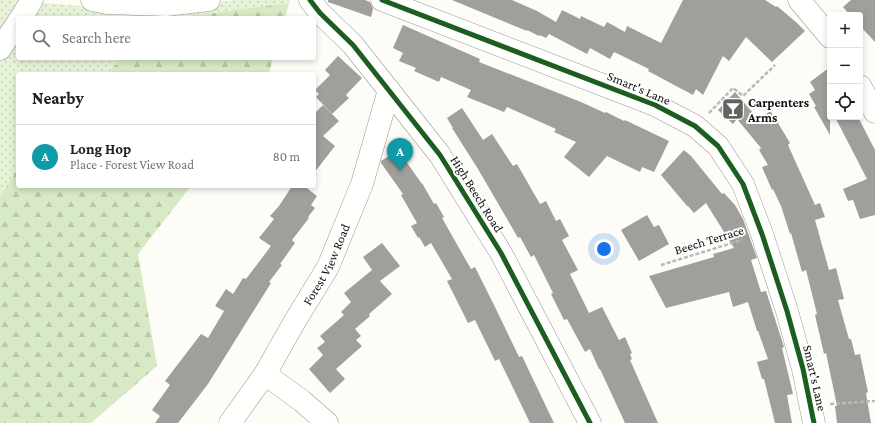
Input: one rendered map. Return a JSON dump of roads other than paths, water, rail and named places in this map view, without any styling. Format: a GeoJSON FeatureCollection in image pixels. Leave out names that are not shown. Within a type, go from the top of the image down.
{"type":"FeatureCollection","features":[{"type":"Feature","properties":{"kind":"street"},"geometry":{"type":"LineString","coordinates":[[21,16],[32,0]]}},
{"type":"Feature","properties":{"kind":"street"},"geometry":{"type":"LineString","coordinates":[[92,0],[107,3],[166,5],[209,0]]}},
{"type":"Feature","properties":{"kind":"street","name":"High Beech Road"},"geometry":{"type":"LineString","coordinates":[[310,0],[320,13],[353,45],[440,155],[501,253],[590,423]]}},
{"type":"Feature","properties":{"kind":"street","name":"Smart's Lane"},"geometry":{"type":"LineString","coordinates":[[382,0],[655,105],[695,126],[718,146],[743,184],[762,234],[787,311],[803,370],[812,415]]}},
{"type":"Feature","properties":{"kind":"street"},"geometry":{"type":"LineString","coordinates":[[799,0],[827,33]]}},
{"type":"Feature","properties":{"kind":"street"},"geometry":{"type":"LineString","coordinates":[[0,49],[16,25]]}},
{"type":"Feature","properties":{"kind":"street","name":"Forest View Road"},"geometry":{"type":"LineString","coordinates":[[230,423],[265,374],[328,267],[362,184],[389,90]]}},
{"type":"Feature","properties":{"kind":"street"},"geometry":{"type":"LineString","coordinates":[[863,91],[875,112]]}},
{"type":"Feature","properties":{"kind":"street"},"geometry":{"type":"LineString","coordinates":[[265,374],[302,401],[327,423]]}},
{"type":"Feature","properties":{"kind":"place","name":"Carpenters Arms"},"geometry":{"type":"Point","coordinates":[733,109]}},
{"type":"Feature","properties":{"kind":"place","name":"Long Hop"},"geometry":{"type":"Point","coordinates":[400,171]}}]}
